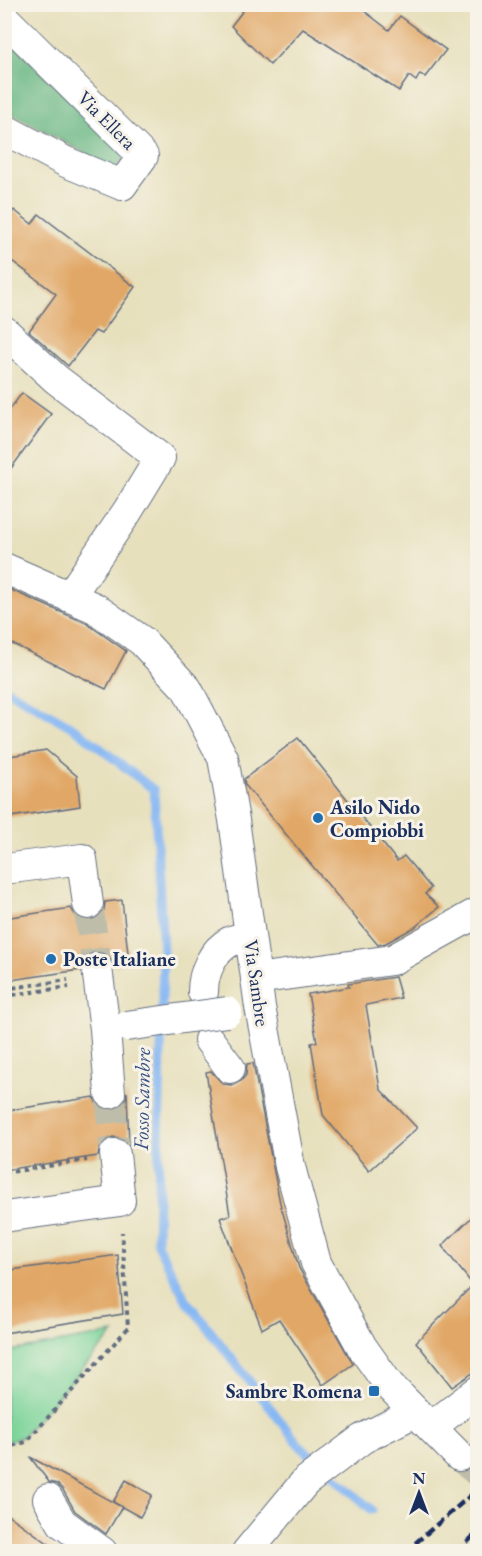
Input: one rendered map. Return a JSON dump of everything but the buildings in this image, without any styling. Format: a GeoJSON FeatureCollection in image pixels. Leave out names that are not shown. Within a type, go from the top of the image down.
{"type":"FeatureCollection","features":[{"type":"Feature","properties":{"kind":"street","name":"Via Ellera"},"geometry":{"type":"LineString","coordinates":[[4,18],[143,156],[122,185],[66,162],[4,129]]}},
{"type":"Feature","properties":{"kind":"street"},"geometry":{"type":"LineString","coordinates":[[4,331],[56,380],[160,458],[127,512],[70,596]]}},
{"type":"Feature","properties":{"kind":"street","name":"Via Sambre"},"geometry":{"type":"LineString","coordinates":[[4,568],[95,608],[142,641],[187,689],[223,758],[258,993],[290,1167],[316,1263],[362,1347],[389,1385],[459,1456]]}},
{"type":"Feature","properties":{"kind":"street"},"geometry":{"type":"LineString","coordinates":[[4,869],[82,859],[88,904]]}},
{"type":"Feature","properties":{"kind":"street"},"geometry":{"type":"LineString","coordinates":[[115,1027],[227,1012],[258,993],[392,960],[475,914]]}},
{"type":"Feature","properties":{"kind":"street"},"geometry":{"type":"LineString","coordinates":[[203,992],[203,982],[209,964],[217,952],[231,942],[250,936]]}},
{"type":"Feature","properties":{"kind":"street"},"geometry":{"type":"LineString","coordinates":[[83,978],[115,1027],[110,1093]]}},
{"type":"Feature","properties":{"kind":"street"},"geometry":{"type":"LineString","coordinates":[[209,1040],[230,1068]]}},
{"type":"Feature","properties":{"kind":"street"},"geometry":{"type":"LineString","coordinates":[[4,1217],[120,1201],[116,1155]]}},
{"type":"Feature","properties":{"kind":"street"},"geometry":{"type":"LineString","coordinates":[[248,1551],[305,1482],[362,1438],[423,1420],[477,1391]]}},
{"type":"Feature","properties":{"kind":"street"},"geometry":{"type":"LineString","coordinates":[[48,1499],[62,1523],[102,1551]]}},
{"type":"Feature","properties":{"kind":"path"},"geometry":{"type":"LineString","coordinates":[[4,989],[83,978]]}},
{"type":"Feature","properties":{"kind":"path"},"geometry":{"type":"LineString","coordinates":[[4,996],[83,978]]}},
{"type":"Feature","properties":{"kind":"path"},"geometry":{"type":"LineString","coordinates":[[4,1173],[116,1155]]}},
{"type":"Feature","properties":{"kind":"path"},"geometry":{"type":"LineString","coordinates":[[4,1448],[26,1442],[128,1328],[120,1201]]}},
{"type":"Feature","properties":{"kind":"green space"},"geometry":{"type":"Polygon","coordinates":[[[4,34],[126,156],[114,169],[5,110],[4,34]]]}},
{"type":"Feature","properties":{"kind":"green space"},"geometry":{"type":"Polygon","coordinates":[[[114,1333],[22,1437],[5,1442],[5,1352],[114,1333]]]}},
{"type":"Feature","properties":{"kind":"waterway","name":"Fosso Sambre"},"geometry":{"type":"LineString","coordinates":[[4,688],[77,730],[154,790],[163,951],[157,1244],[186,1300],[300,1446],[372,1510]]}},
{"type":"Feature","properties":{"kind":"tunnel"},"geometry":{"type":"LineString","coordinates":[[88,904],[97,968]]}},
{"type":"Feature","properties":{"kind":"tunnel"},"geometry":{"type":"LineString","coordinates":[[110,1093],[115,1154]]}},
{"type":"Feature","properties":{"kind":"tunnel"},"geometry":{"type":"LineString","coordinates":[[459,1456],[478,1472]]}},
{"type":"Feature","properties":{"kind":"railway"},"geometry":{"type":"LineString","coordinates":[[405,1552],[478,1489]]}},
{"type":"Feature","properties":{"kind":"railway"},"geometry":{"type":"LineString","coordinates":[[457,1552],[478,1532]]}},
{"type":"Feature","properties":{"kind":"place","name":"Asilo Nido Compiobbi"},"geometry":{"type":"Point","coordinates":[318,818]}},
{"type":"Feature","properties":{"kind":"place","name":"Poste Italiane"},"geometry":{"type":"Point","coordinates":[51,959]}},
{"type":"Feature","properties":{"kind":"place","name":"Sambre Romena"},"geometry":{"type":"Point","coordinates":[374,1391]}}]}
